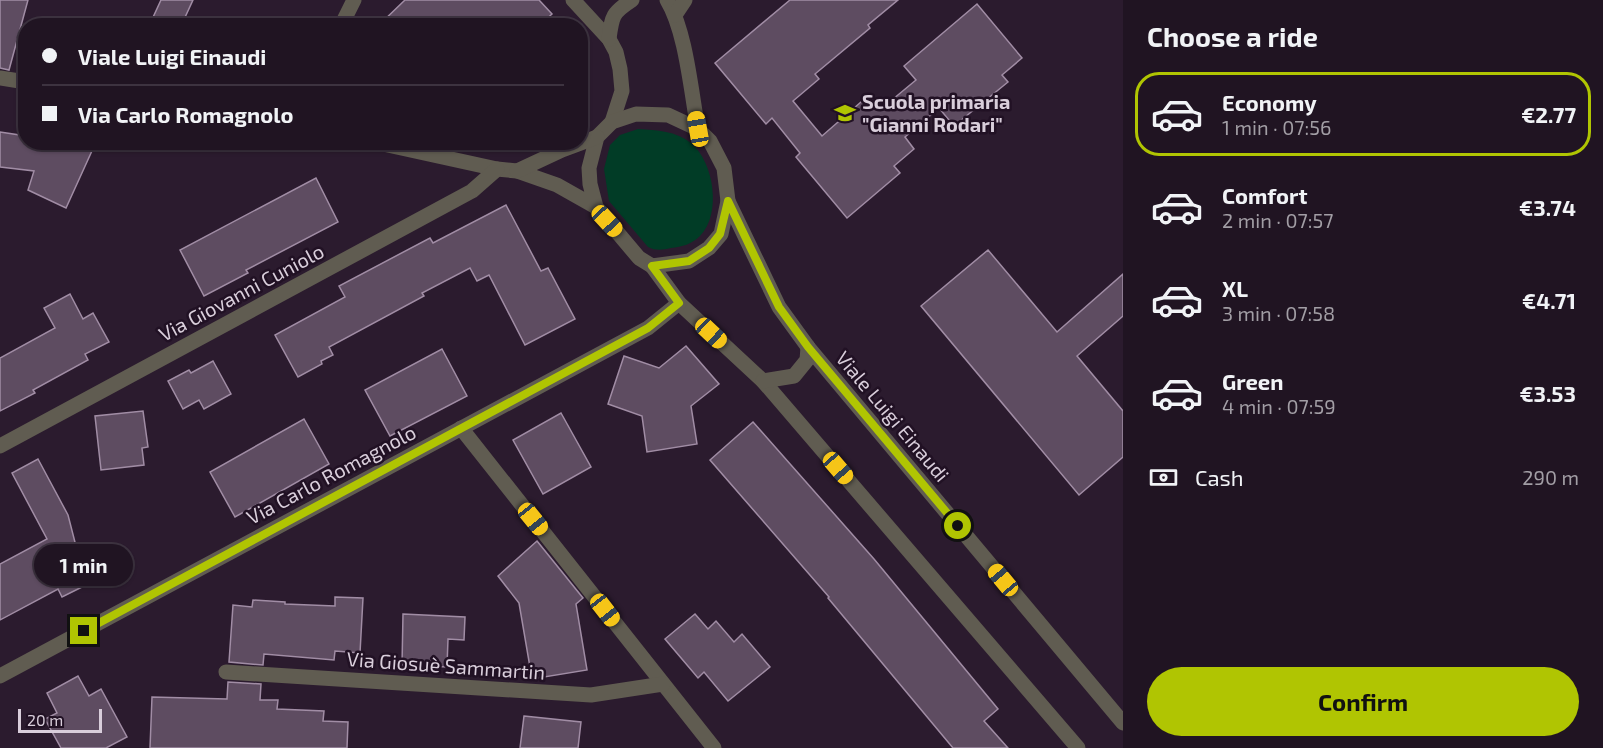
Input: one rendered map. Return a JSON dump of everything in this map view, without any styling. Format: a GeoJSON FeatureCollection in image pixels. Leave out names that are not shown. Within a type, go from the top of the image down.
{"type":"FeatureCollection","features":[{"type":"Feature","properties":{"kind":"street"},"geometry":{"type":"LineString","coordinates":[[345,18],[354,0]]}},
{"type":"Feature","properties":{"kind":"street"},"geometry":{"type":"LineString","coordinates":[[573,0],[609,39],[616,52],[622,92],[612,122]]}},
{"type":"Feature","properties":{"kind":"street"},"geometry":{"type":"LineString","coordinates":[[609,39],[611,18],[632,0]]}},
{"type":"Feature","properties":{"kind":"street"},"geometry":{"type":"LineString","coordinates":[[666,0],[675,15],[686,60],[698,129]]}},
{"type":"Feature","properties":{"kind":"street"},"geometry":{"type":"LineString","coordinates":[[675,15],[685,0]]}},
{"type":"Feature","properties":{"kind":"street"},"geometry":{"type":"LineString","coordinates":[[0,78],[18,81]]}},
{"type":"Feature","properties":{"kind":"street"},"geometry":{"type":"LineString","coordinates":[[588,140],[597,136],[612,122],[636,114],[668,116],[698,129],[710,141],[724,168],[728,201],[720,234],[709,248],[689,261],[652,266]]}},
{"type":"Feature","properties":{"kind":"street"},"geometry":{"type":"LineString","coordinates":[[596,207],[589,168],[597,136]]}},
{"type":"Feature","properties":{"kind":"street"},"geometry":{"type":"LineString","coordinates":[[410,150],[497,169],[518,171],[557,185],[596,207],[639,258],[652,266],[679,303],[763,381],[1078,748]]}},
{"type":"Feature","properties":{"kind":"street"},"geometry":{"type":"LineString","coordinates":[[518,171],[562,150]]}},
{"type":"Feature","properties":{"kind":"street","name":"Via Giovanni Cuniolo"},"geometry":{"type":"LineString","coordinates":[[0,446],[472,190],[497,169]]}},
{"type":"Feature","properties":{"kind":"street","name":"Viale Luigi Einaudi"},"geometry":{"type":"LineString","coordinates":[[728,201],[779,307],[808,347],[1123,723]]}},
{"type":"Feature","properties":{"kind":"street","name":"Via Carlo Romagnolo"},"geometry":{"type":"LineString","coordinates":[[0,676],[648,328],[679,303]]}},
{"type":"Feature","properties":{"kind":"street"},"geometry":{"type":"LineString","coordinates":[[763,381],[794,376],[807,360],[808,347]]}},
{"type":"Feature","properties":{"kind":"street"},"geometry":{"type":"LineString","coordinates":[[461,428],[714,748]]}},
{"type":"Feature","properties":{"kind":"street","name":"Via Giosuè Sammartin"},"geometry":{"type":"LineString","coordinates":[[226,672],[591,695],[663,684]]}},
{"type":"Feature","properties":{"kind":"green space"},"geometry":{"type":"Polygon","coordinates":[[[638,129],[679,136],[691,143],[705,162],[712,188],[711,215],[700,236],[687,245],[662,250],[648,247],[609,201],[604,169],[610,145],[620,135],[638,129]]]}},
{"type":"Feature","properties":{"kind":"building"},"geometry":{"type":"Polygon","coordinates":[[[0,0],[28,0],[23,18],[18,18],[18,37],[9,70],[0,68],[0,0]]]}},
{"type":"Feature","properties":{"kind":"building"},"geometry":{"type":"Polygon","coordinates":[[[161,0],[193,0],[185,18],[153,18],[161,0]]]}},
{"type":"Feature","properties":{"kind":"building"},"geometry":{"type":"Polygon","coordinates":[[[405,0],[539,0],[552,14],[548,18],[386,18],[405,0]]]}},
{"type":"Feature","properties":{"kind":"building","name":"Scuola primaria \"Gianni Rodari\""},"geometry":{"type":"Polygon","coordinates":[[[790,0],[898,0],[868,25],[870,28],[815,74],[819,79],[793,101],[822,136],[869,95],[881,109],[916,80],[904,66],[977,4],[1022,58],[1002,75],[1008,82],[954,126],[939,108],[905,137],[914,149],[894,166],[900,173],[847,218],[796,157],[800,153],[772,118],[766,124],[715,63],[790,0]]]}},
{"type":"Feature","properties":{"kind":"building"},"geometry":{"type":"Polygon","coordinates":[[[0,132],[18,135],[18,150],[92,150],[66,208],[28,190],[34,171],[0,167],[0,132]]]}},
{"type":"Feature","properties":{"kind":"building"},"geometry":{"type":"Polygon","coordinates":[[[316,178],[338,222],[246,270],[248,273],[204,296],[180,250],[316,178]]]}},
{"type":"Feature","properties":{"kind":"building"},"geometry":{"type":"Polygon","coordinates":[[[506,205],[541,271],[548,268],[575,319],[525,345],[489,275],[477,281],[470,268],[422,293],[424,296],[329,347],[333,355],[298,377],[275,335],[345,297],[339,286],[430,238],[433,243],[506,205]]]}},
{"type":"Feature","properties":{"kind":"building"},"geometry":{"type":"Polygon","coordinates":[[[988,250],[1057,332],[1123,274],[1123,316],[1077,356],[1123,411],[1123,457],[1079,495],[921,306],[988,250]]]}},
{"type":"Feature","properties":{"kind":"building"},"geometry":{"type":"Polygon","coordinates":[[[70,294],[83,319],[93,313],[109,342],[85,354],[88,360],[33,390],[35,393],[0,411],[0,358],[55,328],[44,308],[70,294]]]}},
{"type":"Feature","properties":{"kind":"building"},"geometry":{"type":"Polygon","coordinates":[[[686,346],[719,384],[691,406],[697,444],[647,452],[642,416],[608,404],[624,356],[659,368],[686,346]]]}},
{"type":"Feature","properties":{"kind":"building"},"geometry":{"type":"Polygon","coordinates":[[[442,349],[467,396],[390,436],[365,390],[442,349]]]}},
{"type":"Feature","properties":{"kind":"building"},"geometry":{"type":"Polygon","coordinates":[[[213,361],[231,394],[204,409],[199,400],[183,409],[168,381],[189,370],[191,373],[213,361]]]}},
{"type":"Feature","properties":{"kind":"building"},"geometry":{"type":"Polygon","coordinates":[[[143,411],[148,447],[142,448],[144,465],[101,470],[95,416],[143,411]]]}},
{"type":"Feature","properties":{"kind":"building"},"geometry":{"type":"Polygon","coordinates":[[[561,413],[591,467],[543,494],[513,440],[561,413]]]}},
{"type":"Feature","properties":{"kind":"building"},"geometry":{"type":"Polygon","coordinates":[[[304,419],[329,464],[235,517],[210,472],[304,419]]]}},
{"type":"Feature","properties":{"kind":"building"},"geometry":{"type":"Polygon","coordinates":[[[753,422],[874,559],[998,709],[984,721],[1008,748],[953,748],[829,597],[710,460],[753,422]]]}},
{"type":"Feature","properties":{"kind":"building"},"geometry":{"type":"Polygon","coordinates":[[[38,459],[68,515],[86,585],[62,597],[58,589],[0,620],[0,564],[47,539],[12,473],[38,459]]]}},
{"type":"Feature","properties":{"kind":"building"},"geometry":{"type":"Polygon","coordinates":[[[537,541],[583,598],[576,604],[587,670],[532,679],[519,603],[498,576],[537,541]]]}},
{"type":"Feature","properties":{"kind":"building"},"geometry":{"type":"Polygon","coordinates":[[[335,597],[363,598],[360,653],[335,651],[334,660],[264,654],[263,665],[229,662],[233,605],[252,607],[253,600],[335,606],[335,597]]]}},
{"type":"Feature","properties":{"kind":"building"},"geometry":{"type":"Polygon","coordinates":[[[403,614],[465,617],[464,640],[448,639],[447,667],[402,665],[403,614]]]}},
{"type":"Feature","properties":{"kind":"building"},"geometry":{"type":"Polygon","coordinates":[[[695,614],[708,629],[716,621],[734,642],[742,634],[770,667],[728,701],[704,672],[698,678],[665,639],[695,614]]]}},
{"type":"Feature","properties":{"kind":"building"},"geometry":{"type":"Polygon","coordinates":[[[78,676],[89,696],[101,689],[127,737],[106,748],[61,748],[45,719],[57,713],[47,693],[78,676]]]}},
{"type":"Feature","properties":{"kind":"building"},"geometry":{"type":"Polygon","coordinates":[[[228,682],[261,684],[260,700],[278,700],[277,709],[324,711],[323,721],[348,722],[347,748],[150,748],[152,697],[227,699],[228,682]]]}},
{"type":"Feature","properties":{"kind":"building"},"geometry":{"type":"Polygon","coordinates":[[[524,716],[581,722],[578,748],[520,748],[524,716]]]}},
{"type":"Feature","properties":{"kind":"place","name":"Scuola primaria \"Gianni Rodari\""},"geometry":{"type":"Point","coordinates":[845,113]}},
{"type":"Feature","properties":{"kind":"route"},"geometry":{"type":"LineString","coordinates":[[84,631],[648,328],[679,303],[652,266],[689,261],[709,248],[720,234],[728,201],[779,307],[808,347],[958,526]]}}]}
